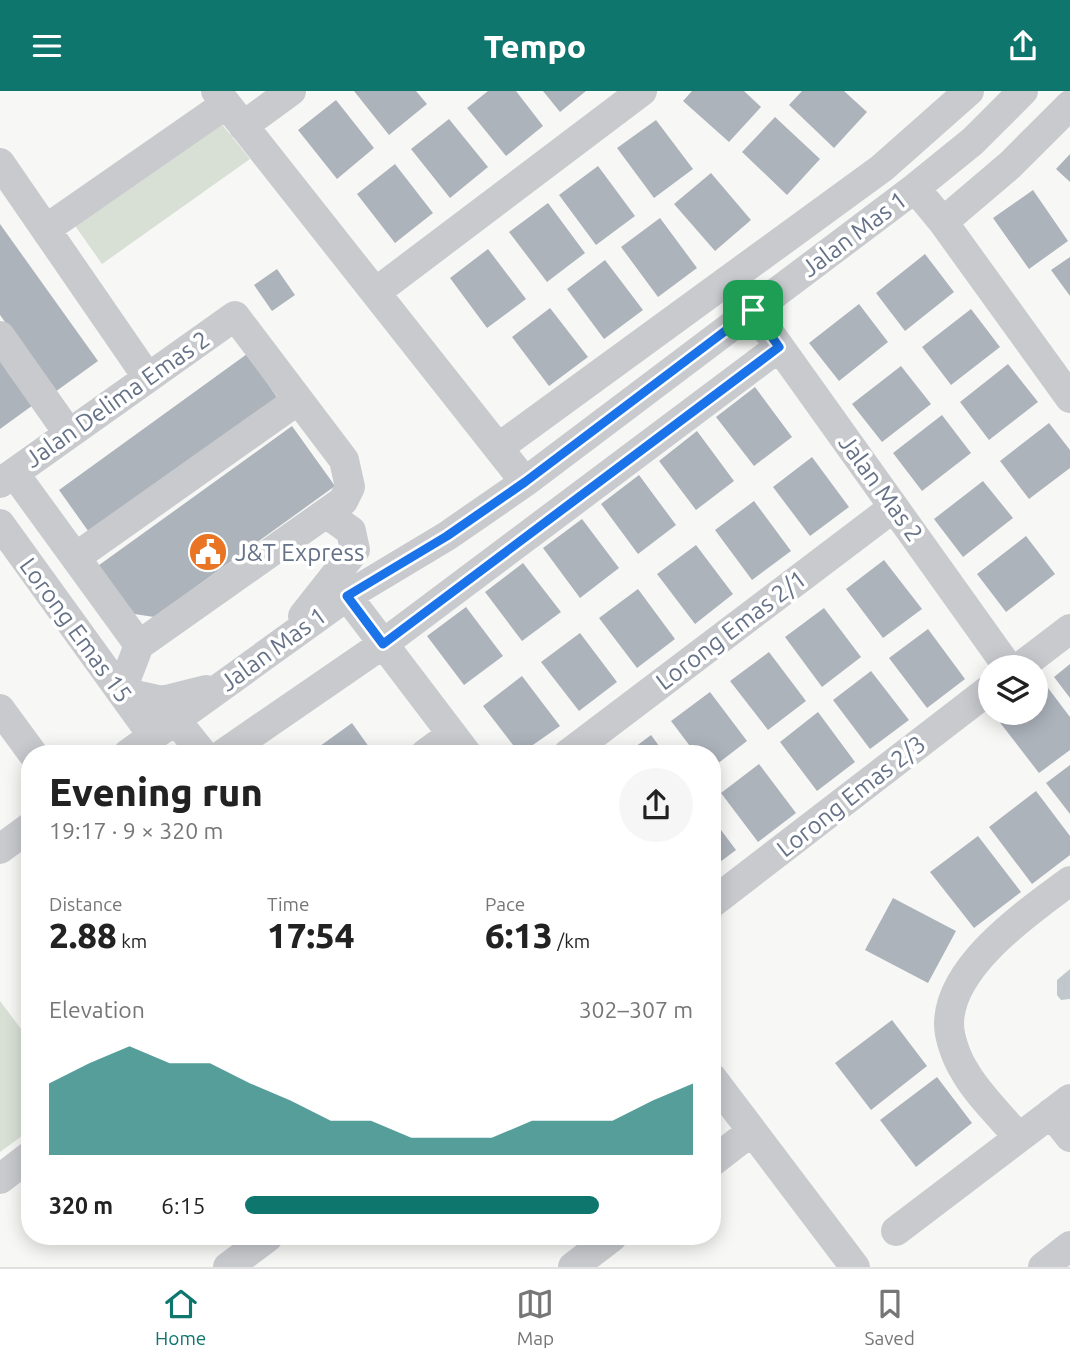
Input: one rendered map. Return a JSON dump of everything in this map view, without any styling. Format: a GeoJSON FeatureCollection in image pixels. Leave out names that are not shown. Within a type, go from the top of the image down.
{"type":"FeatureCollection","features":[{"type":"Feature","properties":{"kind":"street"},"geometry":{"type":"LineString","coordinates":[[46,229],[228,107],[291,91]]}},
{"type":"Feature","properties":{"kind":"street"},"geometry":{"type":"LineString","coordinates":[[376,292],[642,91]]}},
{"type":"Feature","properties":{"kind":"street"},"geometry":{"type":"LineString","coordinates":[[498,448],[882,168],[933,126],[969,91]]}},
{"type":"Feature","properties":{"kind":"street","name":"Jalan Mas 1"},"geometry":{"type":"LineString","coordinates":[[140,745],[347,596],[447,536],[525,482],[915,188],[974,141],[1023,91]]}},
{"type":"Feature","properties":{"kind":"street"},"geometry":{"type":"LineString","coordinates":[[943,222],[1010,165],[1070,105]]}},
{"type":"Feature","properties":{"kind":"street"},"geometry":{"type":"LineString","coordinates":[[228,107],[525,482]]}},
{"type":"Feature","properties":{"kind":"street"},"geometry":{"type":"LineString","coordinates":[[0,163],[148,378]]}},
{"type":"Feature","properties":{"kind":"street"},"geometry":{"type":"LineString","coordinates":[[915,188],[1066,385]]}},
{"type":"Feature","properties":{"kind":"street","name":"Jalan Mas 2"},"geometry":{"type":"LineString","coordinates":[[753,310],[999,655]]}},
{"type":"Feature","properties":{"kind":"street","name":"Jalan Delima Emas 2"},"geometry":{"type":"LineString","coordinates":[[7,478],[234,316],[298,400]]}},
{"type":"Feature","properties":{"kind":"street"},"geometry":{"type":"LineString","coordinates":[[0,336],[69,434]]}},
{"type":"Feature","properties":{"kind":"street"},"geometry":{"type":"LineString","coordinates":[[258,745],[383,644],[779,347]]}},
{"type":"Feature","properties":{"kind":"street"},"geometry":{"type":"LineString","coordinates":[[76,557],[298,400],[344,460],[350,487],[335,507],[139,645],[121,692],[162,701],[221,686]]}},
{"type":"Feature","properties":{"kind":"street"},"geometry":{"type":"LineString","coordinates":[[7,478],[76,557],[139,645]]}},
{"type":"Feature","properties":{"kind":"street"},"geometry":{"type":"LineString","coordinates":[[284,641],[355,550],[351,531],[335,507]]}},
{"type":"Feature","properties":{"kind":"street","name":"Lorong Emas 2/1"},"geometry":{"type":"LineString","coordinates":[[580,745],[894,507]]}},
{"type":"Feature","properties":{"kind":"street","name":"Lorong Emas 15"},"geometry":{"type":"LineString","coordinates":[[0,525],[121,692],[190,745]]}},
{"type":"Feature","properties":{"kind":"street"},"geometry":{"type":"LineString","coordinates":[[347,596],[459,744]]}},
{"type":"Feature","properties":{"kind":"street"},"geometry":{"type":"LineString","coordinates":[[1036,655],[1070,629]]}},
{"type":"Feature","properties":{"kind":"street","name":"Lorong Emas 2/3"},"geometry":{"type":"LineString","coordinates":[[721,896],[978,698]]}},
{"type":"Feature","properties":{"kind":"street"},"geometry":{"type":"LineString","coordinates":[[0,709],[26,745]]}},
{"type":"Feature","properties":{"kind":"street"},"geometry":{"type":"LineString","coordinates":[[0,849],[21,834]]}},
{"type":"Feature","properties":{"kind":"street"},"geometry":{"type":"LineString","coordinates":[[1018,1137],[964,1071],[949,1025],[956,995],[975,962],[1021,918],[1070,881]]}},
{"type":"Feature","properties":{"kind":"street"},"geometry":{"type":"LineString","coordinates":[[721,1090],[855,1267]]}},
{"type":"Feature","properties":{"kind":"street"},"geometry":{"type":"LineString","coordinates":[[896,1231],[1060,1105],[1070,1136]]}},
{"type":"Feature","properties":{"kind":"street"},"geometry":{"type":"LineString","coordinates":[[721,1155],[752,1131]]}},
{"type":"Feature","properties":{"kind":"street"},"geometry":{"type":"LineString","coordinates":[[0,1179],[21,1163]]}},
{"type":"Feature","properties":{"kind":"street"},"geometry":{"type":"LineString","coordinates":[[228,1267],[257,1245]]}},
{"type":"Feature","properties":{"kind":"street"},"geometry":{"type":"LineString","coordinates":[[573,1267],[602,1245]]}},
{"type":"Feature","properties":{"kind":"street"},"geometry":{"type":"LineString","coordinates":[[1043,1267],[1070,1247]]}},
{"type":"Feature","properties":{"kind":"shaded area"},"geometry":{"type":"Polygon","coordinates":[[[216,117],[250,159],[102,264],[71,220],[216,117]]]}},
{"type":"Feature","properties":{"kind":"shaded area"},"geometry":{"type":"Polygon","coordinates":[[[1070,969],[1070,999],[1061,1000],[1057,995],[1057,980],[1070,969]]]}},
{"type":"Feature","properties":{"kind":"shaded area"},"geometry":{"type":"Polygon","coordinates":[[[0,1001],[21,1029],[21,1137],[0,1152],[0,1001]]]}},
{"type":"Feature","properties":{"kind":"building"},"geometry":{"type":"Polygon","coordinates":[[[354,91],[416,91],[427,104],[389,135],[354,91]]]}},
{"type":"Feature","properties":{"kind":"building"},"geometry":{"type":"Polygon","coordinates":[[[488,91],[516,91],[543,126],[506,156],[467,108],[488,91]]]}},
{"type":"Feature","properties":{"kind":"building"},"geometry":{"type":"Polygon","coordinates":[[[543,91],[586,91],[560,112],[543,91]]]}},
{"type":"Feature","properties":{"kind":"building"},"geometry":{"type":"Polygon","coordinates":[[[692,91],[744,91],[761,107],[729,142],[683,101],[692,91]]]}},
{"type":"Feature","properties":{"kind":"building"},"geometry":{"type":"Polygon","coordinates":[[[802,91],[844,91],[867,112],[834,148],[789,105],[802,91]]]}},
{"type":"Feature","properties":{"kind":"building"},"geometry":{"type":"Polygon","coordinates":[[[336,100],[374,148],[337,179],[298,130],[336,100]]]}},
{"type":"Feature","properties":{"kind":"building"},"geometry":{"type":"Polygon","coordinates":[[[775,117],[820,159],[787,195],[742,152],[775,117]]]}},
{"type":"Feature","properties":{"kind":"building"},"geometry":{"type":"Polygon","coordinates":[[[449,119],[488,167],[450,198],[411,149],[449,119]]]}},
{"type":"Feature","properties":{"kind":"building"},"geometry":{"type":"Polygon","coordinates":[[[656,120],[693,169],[654,198],[617,148],[656,120]]]}},
{"type":"Feature","properties":{"kind":"building"},"geometry":{"type":"Polygon","coordinates":[[[1070,154],[1070,182],[1056,169],[1070,154]]]}},
{"type":"Feature","properties":{"kind":"building"},"geometry":{"type":"Polygon","coordinates":[[[395,164],[433,213],[395,243],[357,194],[395,164]]]}},
{"type":"Feature","properties":{"kind":"building"},"geometry":{"type":"Polygon","coordinates":[[[598,166],[635,216],[596,245],[559,195],[598,166]]]}},
{"type":"Feature","properties":{"kind":"building"},"geometry":{"type":"Polygon","coordinates":[[[711,173],[751,220],[715,251],[674,204],[711,173]]]}},
{"type":"Feature","properties":{"kind":"building"},"geometry":{"type":"Polygon","coordinates":[[[1033,190],[1068,241],[1029,269],[993,218],[1033,190]]]}},
{"type":"Feature","properties":{"kind":"building"},"geometry":{"type":"Polygon","coordinates":[[[548,203],[585,253],[547,282],[509,232],[548,203]]]}},
{"type":"Feature","properties":{"kind":"building"},"geometry":{"type":"Polygon","coordinates":[[[660,218],[697,268],[658,297],[621,247],[660,218]]]}},
{"type":"Feature","properties":{"kind":"building"},"geometry":{"type":"Polygon","coordinates":[[[0,224],[98,361],[55,392],[0,315],[0,224]]]}},
{"type":"Feature","properties":{"kind":"building"},"geometry":{"type":"Polygon","coordinates":[[[488,249],[526,299],[487,328],[450,278],[488,249]]]}},
{"type":"Feature","properties":{"kind":"building"},"geometry":{"type":"Polygon","coordinates":[[[925,254],[954,292],[905,331],[876,293],[925,254]]]}},
{"type":"Feature","properties":{"kind":"building"},"geometry":{"type":"Polygon","coordinates":[[[1070,257],[1070,296],[1051,270],[1070,257]]]}},
{"type":"Feature","properties":{"kind":"building"},"geometry":{"type":"Polygon","coordinates":[[[605,260],[643,310],[604,339],[567,289],[605,260]]]}},
{"type":"Feature","properties":{"kind":"building"},"geometry":{"type":"Polygon","coordinates":[[[277,269],[295,295],[272,311],[254,285],[277,269]]]}},
{"type":"Feature","properties":{"kind":"building"},"geometry":{"type":"Polygon","coordinates":[[[859,304],[888,342],[839,381],[809,343],[859,304]]]}},
{"type":"Feature","properties":{"kind":"building"},"geometry":{"type":"Polygon","coordinates":[[[550,308],[588,357],[549,386],[512,337],[550,308]]]}},
{"type":"Feature","properties":{"kind":"building"},"geometry":{"type":"Polygon","coordinates":[[[971,309],[1000,347],[951,385],[922,347],[971,309]]]}},
{"type":"Feature","properties":{"kind":"building"},"geometry":{"type":"Polygon","coordinates":[[[0,344],[40,400],[0,429],[0,344]]]}},
{"type":"Feature","properties":{"kind":"building"},"geometry":{"type":"Polygon","coordinates":[[[247,354],[279,400],[91,535],[59,490],[247,354]]]}},
{"type":"Feature","properties":{"kind":"building"},"geometry":{"type":"Polygon","coordinates":[[[1008,364],[1038,402],[989,440],[960,402],[1008,364]]]}},
{"type":"Feature","properties":{"kind":"building"},"geometry":{"type":"Polygon","coordinates":[[[901,366],[931,404],[882,442],[852,404],[901,366]]]}},
{"type":"Feature","properties":{"kind":"building"},"geometry":{"type":"Polygon","coordinates":[[[755,387],[792,437],[754,466],[716,417],[755,387]]]}},
{"type":"Feature","properties":{"kind":"building"},"geometry":{"type":"Polygon","coordinates":[[[942,415],[971,453],[922,491],[893,453],[942,415]]]}},
{"type":"Feature","properties":{"kind":"building"},"geometry":{"type":"Polygon","coordinates":[[[1049,423],[1070,450],[1070,468],[1029,499],[1000,461],[1049,423]]]}},
{"type":"Feature","properties":{"kind":"building"},"geometry":{"type":"Polygon","coordinates":[[[292,426],[335,486],[154,617],[128,613],[95,568],[292,426]]]}},
{"type":"Feature","properties":{"kind":"building"},"geometry":{"type":"Polygon","coordinates":[[[697,431],[734,481],[696,510],[659,461],[697,431]]]}},
{"type":"Feature","properties":{"kind":"building"},"geometry":{"type":"Polygon","coordinates":[[[812,457],[849,507],[810,536],[773,487],[812,457]]]}},
{"type":"Feature","properties":{"kind":"building"},"geometry":{"type":"Polygon","coordinates":[[[639,475],[676,525],[638,554],[601,504],[639,475]]]}},
{"type":"Feature","properties":{"kind":"building"},"geometry":{"type":"Polygon","coordinates":[[[983,481],[1013,518],[963,557],[934,519],[983,481]]]}},
{"type":"Feature","properties":{"kind":"building"},"geometry":{"type":"Polygon","coordinates":[[[754,501],[791,551],[752,580],[715,530],[754,501]]]}},
{"type":"Feature","properties":{"kind":"building"},"geometry":{"type":"Polygon","coordinates":[[[582,519],[619,568],[580,598],[543,548],[582,519]]]}},
{"type":"Feature","properties":{"kind":"building"},"geometry":{"type":"Polygon","coordinates":[[[1026,536],[1055,574],[1006,612],[977,574],[1026,536]]]}},
{"type":"Feature","properties":{"kind":"building"},"geometry":{"type":"Polygon","coordinates":[[[696,545],[733,594],[695,624],[657,574],[696,545]]]}},
{"type":"Feature","properties":{"kind":"building"},"geometry":{"type":"Polygon","coordinates":[[[884,560],[922,609],[883,638],[846,589],[884,560]]]}},
{"type":"Feature","properties":{"kind":"building"},"geometry":{"type":"Polygon","coordinates":[[[523,563],[561,612],[522,641],[485,592],[523,563]]]}},
{"type":"Feature","properties":{"kind":"building"},"geometry":{"type":"Polygon","coordinates":[[[638,589],[675,639],[637,668],[599,618],[638,589]]]}},
{"type":"Feature","properties":{"kind":"building"},"geometry":{"type":"Polygon","coordinates":[[[466,607],[503,656],[464,685],[427,636],[466,607]]]}},
{"type":"Feature","properties":{"kind":"building"},"geometry":{"type":"Polygon","coordinates":[[[824,608],[861,657],[822,687],[785,637],[824,608]]]}},
{"type":"Feature","properties":{"kind":"building"},"geometry":{"type":"Polygon","coordinates":[[[928,629],[965,679],[927,708],[889,658],[928,629]]]}},
{"type":"Feature","properties":{"kind":"building"},"geometry":{"type":"Polygon","coordinates":[[[580,633],[617,682],[579,711],[541,662],[580,633]]]}},
{"type":"Feature","properties":{"kind":"building"},"geometry":{"type":"Polygon","coordinates":[[[769,652],[806,701],[768,730],[730,681],[769,652]]]}},
{"type":"Feature","properties":{"kind":"building"},"geometry":{"type":"Polygon","coordinates":[[[1070,664],[1070,698],[1054,677],[1070,664]]]}},
{"type":"Feature","properties":{"kind":"building"},"geometry":{"type":"Polygon","coordinates":[[[871,671],[909,720],[870,749],[833,700],[871,671]]]}},
{"type":"Feature","properties":{"kind":"building"},"geometry":{"type":"Polygon","coordinates":[[[522,676],[560,726],[533,745],[513,745],[483,706],[522,676]]]}},
{"type":"Feature","properties":{"kind":"building"},"geometry":{"type":"Polygon","coordinates":[[[1048,688],[1070,717],[1070,750],[1039,773],[1002,725],[1048,725],[1048,688]]]}},
{"type":"Feature","properties":{"kind":"building"},"geometry":{"type":"Polygon","coordinates":[[[710,692],[747,741],[721,761],[721,745],[689,745],[671,721],[710,692]]]}},
{"type":"Feature","properties":{"kind":"building"},"geometry":{"type":"Polygon","coordinates":[[[818,712],[855,762],[817,791],[780,742],[818,712]]]}},
{"type":"Feature","properties":{"kind":"building"},"geometry":{"type":"Polygon","coordinates":[[[352,723],[368,745],[321,745],[352,723]]]}},
{"type":"Feature","properties":{"kind":"building"},"geometry":{"type":"Polygon","coordinates":[[[651,735],[658,745],[638,745],[651,735]]]}},
{"type":"Feature","properties":{"kind":"building"},"geometry":{"type":"Polygon","coordinates":[[[759,764],[796,813],[758,842],[721,793],[759,764]]]}},
{"type":"Feature","properties":{"kind":"building"},"geometry":{"type":"Polygon","coordinates":[[[1070,765],[1070,814],[1046,783],[1070,765]]]}},
{"type":"Feature","properties":{"kind":"building"},"geometry":{"type":"Polygon","coordinates":[[[1036,791],[1070,836],[1070,855],[1032,884],[989,827],[1036,791]]]}},
{"type":"Feature","properties":{"kind":"building"},"geometry":{"type":"Polygon","coordinates":[[[721,830],[736,850],[721,861],[721,830]]]}},
{"type":"Feature","properties":{"kind":"building"},"geometry":{"type":"Polygon","coordinates":[[[978,836],[1021,892],[974,928],[930,872],[978,836]]]}},
{"type":"Feature","properties":{"kind":"building"},"geometry":{"type":"Polygon","coordinates":[[[893,898],[956,931],[928,983],[865,950],[893,898]]]}},
{"type":"Feature","properties":{"kind":"building"},"geometry":{"type":"Polygon","coordinates":[[[892,1020],[927,1066],[871,1110],[835,1063],[892,1020]]]}},
{"type":"Feature","properties":{"kind":"building"},"geometry":{"type":"Polygon","coordinates":[[[937,1077],[972,1123],[916,1167],[880,1120],[937,1077]]]}},
{"type":"Feature","properties":{"kind":"place","name":"J&T Express"},"geometry":{"type":"Point","coordinates":[208,552]}},
{"type":"Feature","properties":{"kind":"route"},"geometry":{"type":"LineString","coordinates":[[753,310],[779,347],[383,644],[347,596],[447,536],[525,482],[753,310]]}}]}
